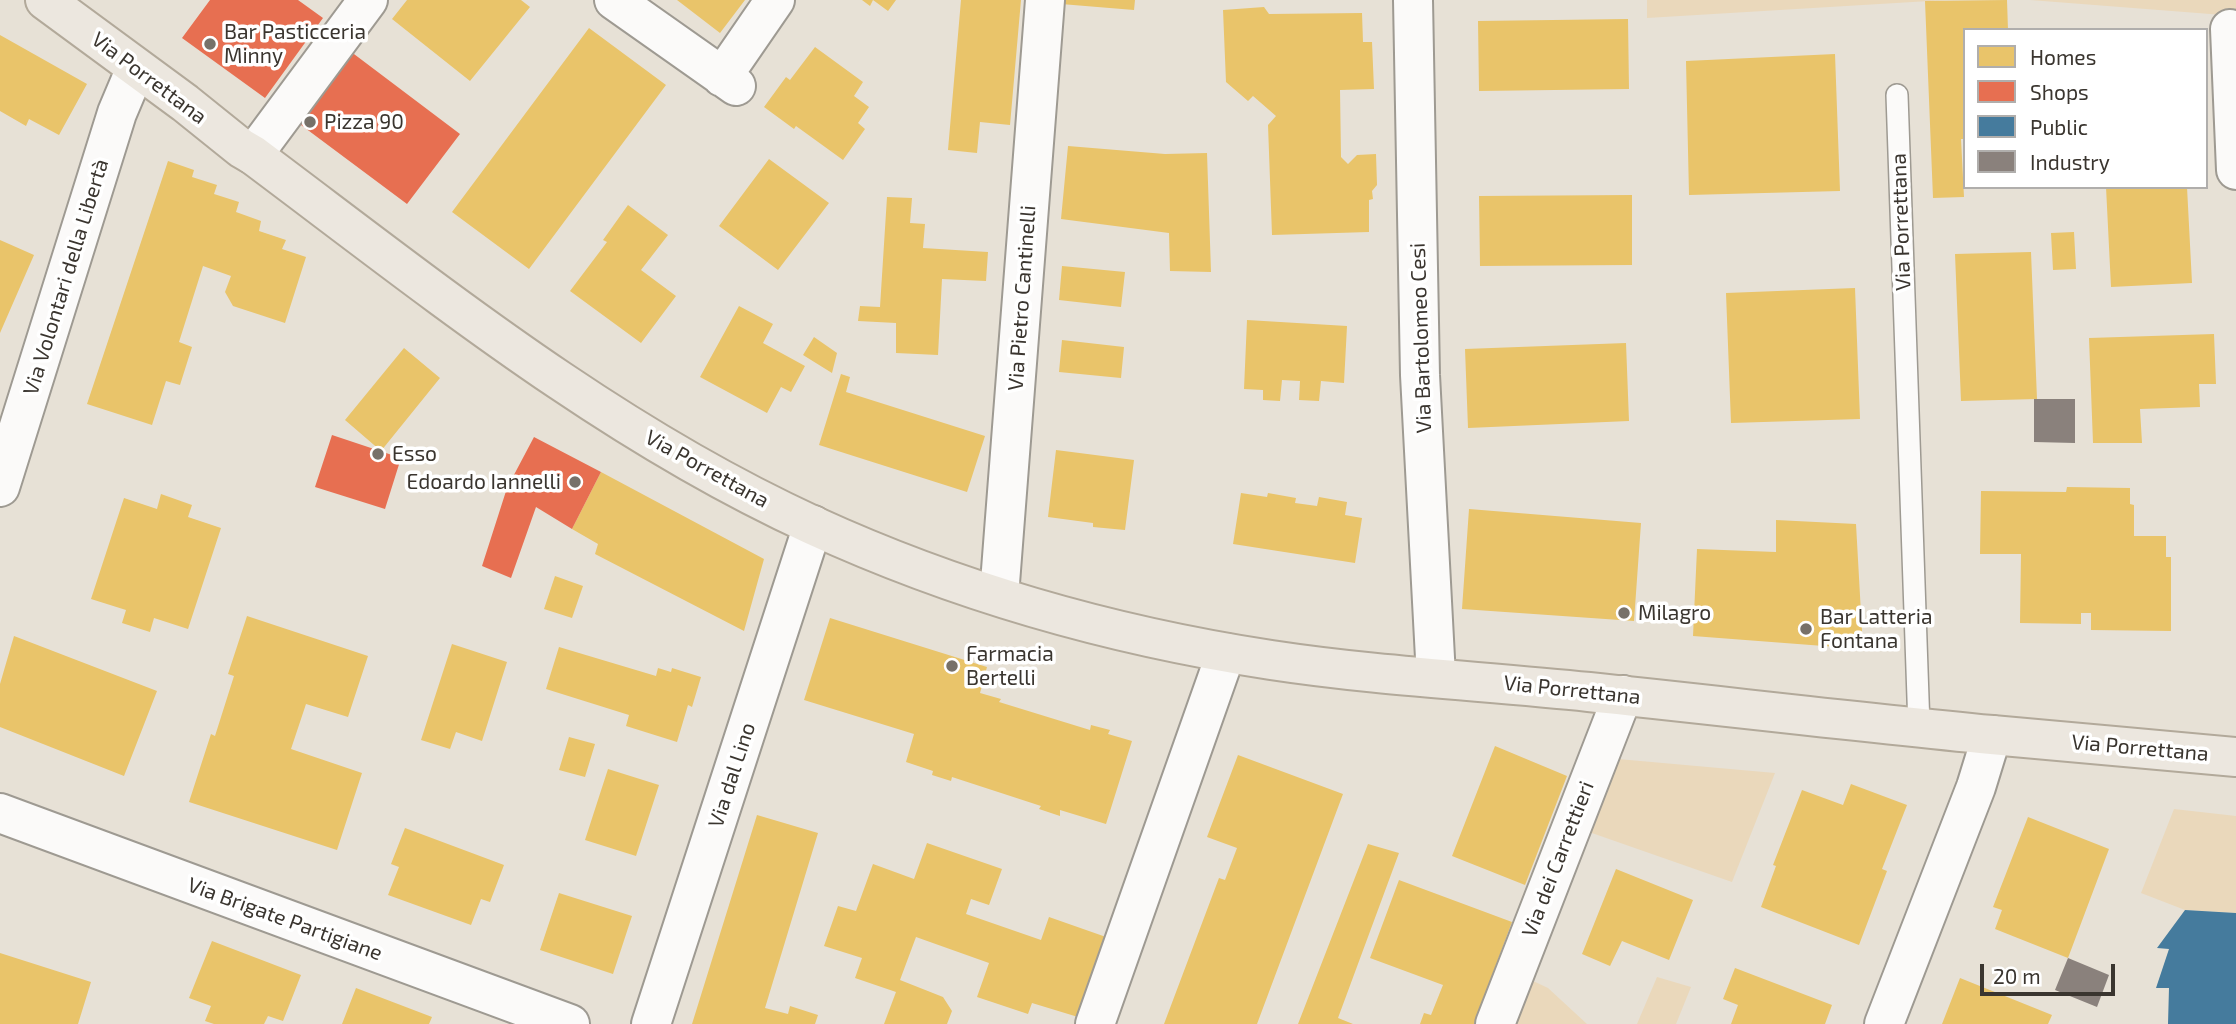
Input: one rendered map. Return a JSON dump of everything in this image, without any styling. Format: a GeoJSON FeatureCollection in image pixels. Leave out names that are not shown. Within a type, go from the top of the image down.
{"type":"FeatureCollection","features":[{"type":"Feature","properties":{"kind":"main road","name":"Via Porrettana"},"geometry":{"type":"LineString","coordinates":[[45,0],[185,103],[241,148],[582,397],[699,466],[813,525],[896,560],[999,596],[1108,626],[1226,653],[1338,669],[2236,757]]}},
{"type":"Feature","properties":{"kind":"street"},"geometry":{"type":"LineString","coordinates":[[253,155],[368,0]]}},
{"type":"Feature","properties":{"kind":"street"},"geometry":{"type":"LineString","coordinates":[[614,0],[729,81],[775,0]]}},
{"type":"Feature","properties":{"kind":"street","name":"Via Pietro Cantinelli"},"geometry":{"type":"LineString","coordinates":[[999,596],[1045,0]]}},
{"type":"Feature","properties":{"kind":"street","name":"Via Bartolomeo Cesi"},"geometry":{"type":"LineString","coordinates":[[1413,0],[1420,375],[1436,677]]}},
{"type":"Feature","properties":{"kind":"street"},"geometry":{"type":"LineString","coordinates":[[2230,29],[2236,170]]}},
{"type":"Feature","properties":{"kind":"street","name":"Via Volontari della Libertà"},"geometry":{"type":"LineString","coordinates":[[0,487],[117,113],[136,68]]}},
{"type":"Feature","properties":{"kind":"street","name":"Via dal Lino"},"geometry":{"type":"LineString","coordinates":[[651,1024],[813,525]]}},
{"type":"Feature","properties":{"kind":"street"},"geometry":{"type":"LineString","coordinates":[[1095,1024],[1226,653]]}},
{"type":"Feature","properties":{"kind":"street","name":"Via dei Carrettieri"},"geometry":{"type":"LineString","coordinates":[[1496,1024],[1623,695]]}},
{"type":"Feature","properties":{"kind":"street"},"geometry":{"type":"LineString","coordinates":[[1884,1024],[1976,787],[1992,735]]}},
{"type":"Feature","properties":{"kind":"street","name":"Via Brigate Partigiane"},"geometry":{"type":"LineString","coordinates":[[0,813],[570,1024]]}},
{"type":"Feature","properties":{"kind":"lane","name":"Via Porrettana"},"geometry":{"type":"LineString","coordinates":[[1897,95],[1919,727]]}},
{"type":"Feature","properties":{"kind":"shaded area"},"geometry":{"type":"Polygon","coordinates":[[[1647,0],[1946,0],[1647,18],[1647,0]]]}},
{"type":"Feature","properties":{"kind":"shaded area"},"geometry":{"type":"Polygon","coordinates":[[[2030,0],[2236,0],[2236,16],[2030,0]]]}},
{"type":"Feature","properties":{"kind":"shaded area"},"geometry":{"type":"Polygon","coordinates":[[[1618,759],[1775,773],[1732,882],[1589,832],[1618,759]]]}},
{"type":"Feature","properties":{"kind":"shaded area"},"geometry":{"type":"Polygon","coordinates":[[[2174,809],[2236,816],[2236,913],[2185,910],[2141,893],[2174,809]]]}},
{"type":"Feature","properties":{"kind":"shaded area"},"geometry":{"type":"Polygon","coordinates":[[[1657,977],[1691,987],[1676,1024],[1637,1024],[1657,977]]]}},
{"type":"Feature","properties":{"kind":"shaded area"},"geometry":{"type":"Polygon","coordinates":[[[1531,980],[1548,988],[1587,1024],[1513,1024],[1531,980]]]}},
{"type":"Feature","properties":{"kind":"building: Homes"},"geometry":{"type":"Polygon","coordinates":[[[407,0],[521,0],[530,7],[470,81],[392,19],[407,0]]]}},
{"type":"Feature","properties":{"kind":"building: Homes"},"geometry":{"type":"Polygon","coordinates":[[[677,0],[745,0],[720,33],[677,0]]]}},
{"type":"Feature","properties":{"kind":"building: Homes"},"geometry":{"type":"Polygon","coordinates":[[[862,0],[873,0],[870,6],[862,0]]]}},
{"type":"Feature","properties":{"kind":"building: Homes"},"geometry":{"type":"Polygon","coordinates":[[[873,0],[896,0],[888,11],[873,0]]]}},
{"type":"Feature","properties":{"kind":"building: Homes"},"geometry":{"type":"Polygon","coordinates":[[[961,0],[1021,0],[1010,125],[980,122],[977,153],[948,150],[961,0]]]}},
{"type":"Feature","properties":{"kind":"building: Homes"},"geometry":{"type":"Polygon","coordinates":[[[1061,0],[1135,0],[1134,10],[1061,4],[1061,0]]]}},
{"type":"Feature","properties":{"kind":"building: Homes"},"geometry":{"type":"Polygon","coordinates":[[[2007,0],[2008,28],[1963,28],[1961,139],[1964,197],[1933,198],[1925,1],[2007,0]]]}},
{"type":"Feature","properties":{"kind":"building: Homes"},"geometry":{"type":"Polygon","coordinates":[[[1264,7],[1269,14],[1362,13],[1363,42],[1372,42],[1374,89],[1340,90],[1341,157],[1348,164],[1357,155],[1376,154],[1377,185],[1372,191],[1373,199],[1369,200],[1369,232],[1272,235],[1268,125],[1276,116],[1253,96],[1248,101],[1226,82],[1223,10],[1264,7]]]}},
{"type":"Feature","properties":{"kind":"building: Homes"},"geometry":{"type":"Polygon","coordinates":[[[1628,19],[1629,89],[1479,91],[1478,21],[1628,19]]]}},
{"type":"Feature","properties":{"kind":"building: Homes"},"geometry":{"type":"Polygon","coordinates":[[[589,28],[666,85],[529,269],[452,212],[589,28]]]}},
{"type":"Feature","properties":{"kind":"building: Homes"},"geometry":{"type":"Polygon","coordinates":[[[0,35],[87,84],[59,135],[29,119],[26,126],[0,111],[0,35]]]}},
{"type":"Feature","properties":{"kind":"building: Homes"},"geometry":{"type":"Polygon","coordinates":[[[815,47],[863,82],[854,96],[869,107],[858,123],[865,129],[843,160],[764,107],[786,77],[790,80],[815,47]]]}},
{"type":"Feature","properties":{"kind":"building: Homes"},"geometry":{"type":"Polygon","coordinates":[[[1835,54],[1840,191],[1689,195],[1686,61],[1835,54]]]}},
{"type":"Feature","properties":{"kind":"building: Homes"},"geometry":{"type":"Polygon","coordinates":[[[1068,146],[1165,154],[1207,153],[1211,272],[1170,271],[1169,233],[1061,219],[1068,146]]]}},
{"type":"Feature","properties":{"kind":"building: Homes"},"geometry":{"type":"Polygon","coordinates":[[[769,159],[829,203],[778,270],[719,226],[769,159]]]}},
{"type":"Feature","properties":{"kind":"building: Homes"},"geometry":{"type":"Polygon","coordinates":[[[168,161],[194,170],[192,177],[217,185],[214,194],[239,202],[236,212],[261,221],[259,231],[286,240],[282,249],[306,257],[285,323],[233,306],[225,292],[231,276],[203,266],[179,342],[192,347],[180,385],[166,381],[152,425],[87,404],[168,161]]]}},
{"type":"Feature","properties":{"kind":"building: Homes"},"geometry":{"type":"Polygon","coordinates":[[[2106,189],[2187,189],[2192,283],[2111,287],[2106,189]]]}},
{"type":"Feature","properties":{"kind":"building: Homes"},"geometry":{"type":"Polygon","coordinates":[[[1632,195],[1632,265],[1480,266],[1479,196],[1632,195]]]}},
{"type":"Feature","properties":{"kind":"building: Homes"},"geometry":{"type":"Polygon","coordinates":[[[887,197],[912,198],[910,223],[925,224],[923,248],[988,252],[986,281],[942,279],[938,355],[896,353],[896,323],[858,321],[860,306],[880,307],[887,197]]]}},
{"type":"Feature","properties":{"kind":"building: Homes"},"geometry":{"type":"Polygon","coordinates":[[[628,205],[668,235],[641,270],[676,296],[641,343],[570,291],[607,242],[603,240],[628,205]]]}},
{"type":"Feature","properties":{"kind":"building: Homes"},"geometry":{"type":"Polygon","coordinates":[[[2074,232],[2076,269],[2053,270],[2051,233],[2074,232]]]}},
{"type":"Feature","properties":{"kind":"building: Homes"},"geometry":{"type":"Polygon","coordinates":[[[0,240],[34,255],[0,333],[0,240]]]}},
{"type":"Feature","properties":{"kind":"building: Homes"},"geometry":{"type":"Polygon","coordinates":[[[2031,252],[2037,399],[1961,401],[1955,254],[2031,252]]]}},
{"type":"Feature","properties":{"kind":"building: Homes"},"geometry":{"type":"Polygon","coordinates":[[[1062,266],[1125,272],[1121,307],[1059,300],[1062,266]]]}},
{"type":"Feature","properties":{"kind":"building: Homes"},"geometry":{"type":"Polygon","coordinates":[[[1855,288],[1860,419],[1731,423],[1726,293],[1855,288]]]}},
{"type":"Feature","properties":{"kind":"building: Homes"},"geometry":{"type":"Polygon","coordinates":[[[739,306],[773,324],[763,343],[805,366],[791,392],[781,387],[767,413],[700,377],[739,306]]]}},
{"type":"Feature","properties":{"kind":"building: Homes"},"geometry":{"type":"Polygon","coordinates":[[[1247,320],[1347,326],[1344,383],[1321,381],[1319,401],[1299,400],[1300,381],[1282,380],[1280,401],[1263,400],[1263,390],[1244,389],[1247,320]]]}},
{"type":"Feature","properties":{"kind":"building: Homes"},"geometry":{"type":"Polygon","coordinates":[[[2214,334],[2216,384],[2199,384],[2200,407],[2140,409],[2142,443],[2093,443],[2089,338],[2214,334]]]}},
{"type":"Feature","properties":{"kind":"building: Homes"},"geometry":{"type":"Polygon","coordinates":[[[814,337],[837,353],[832,373],[803,355],[814,337]]]}},
{"type":"Feature","properties":{"kind":"building: Homes"},"geometry":{"type":"Polygon","coordinates":[[[1062,340],[1124,347],[1121,378],[1059,372],[1062,340]]]}},
{"type":"Feature","properties":{"kind":"building: Homes"},"geometry":{"type":"Polygon","coordinates":[[[1626,343],[1629,421],[1468,428],[1465,349],[1626,343]]]}},
{"type":"Feature","properties":{"kind":"building: Homes"},"geometry":{"type":"Polygon","coordinates":[[[404,348],[440,378],[381,451],[345,420],[404,348]]]}},
{"type":"Feature","properties":{"kind":"building: Homes"},"geometry":{"type":"Polygon","coordinates":[[[841,374],[850,377],[846,392],[985,436],[967,492],[819,445],[841,374]]]}},
{"type":"Feature","properties":{"kind":"building: Homes"},"geometry":{"type":"Polygon","coordinates":[[[1056,450],[1134,460],[1125,530],[1093,527],[1093,523],[1048,517],[1056,450]]]}},
{"type":"Feature","properties":{"kind":"building: Homes"},"geometry":{"type":"Polygon","coordinates":[[[601,472],[764,559],[744,631],[595,554],[598,544],[572,529],[601,472]]]}},
{"type":"Feature","properties":{"kind":"building: Homes"},"geometry":{"type":"Polygon","coordinates":[[[2067,487],[2130,488],[2130,504],[2134,505],[2134,536],[2166,536],[2166,557],[2171,557],[2171,631],[2091,630],[2091,613],[2081,613],[2081,624],[2020,623],[2021,554],[1980,554],[1981,491],[2066,492],[2067,487]]]}},
{"type":"Feature","properties":{"kind":"building: Homes"},"geometry":{"type":"Polygon","coordinates":[[[1241,493],[1267,497],[1268,493],[1296,498],[1295,503],[1317,506],[1319,497],[1347,502],[1345,515],[1362,518],[1355,563],[1233,544],[1241,493]]]}},
{"type":"Feature","properties":{"kind":"building: Homes"},"geometry":{"type":"Polygon","coordinates":[[[161,494],[192,505],[188,517],[221,528],[188,629],[154,618],[150,632],[122,623],[126,610],[91,599],[124,498],[157,509],[161,494]]]}},
{"type":"Feature","properties":{"kind":"building: Homes"},"geometry":{"type":"Polygon","coordinates":[[[1469,509],[1641,523],[1634,621],[1462,609],[1469,509]]]}},
{"type":"Feature","properties":{"kind":"building: Homes"},"geometry":{"type":"Polygon","coordinates":[[[1776,520],[1856,524],[1863,649],[1693,636],[1697,549],[1776,552],[1776,520]]]}},
{"type":"Feature","properties":{"kind":"building: Homes"},"geometry":{"type":"Polygon","coordinates":[[[555,576],[583,586],[572,618],[544,609],[555,576]]]}},
{"type":"Feature","properties":{"kind":"building: Homes"},"geometry":{"type":"Polygon","coordinates":[[[247,616],[368,656],[348,717],[306,704],[291,749],[362,773],[337,850],[189,802],[211,734],[215,736],[234,676],[228,674],[247,616]]]}},
{"type":"Feature","properties":{"kind":"building: Homes"},"geometry":{"type":"Polygon","coordinates":[[[830,618],[987,667],[980,693],[1001,699],[999,702],[1090,730],[1091,725],[1110,730],[1108,734],[1132,741],[1106,824],[1060,810],[1060,816],[1039,809],[1041,806],[952,777],[951,781],[932,775],[933,771],[906,762],[914,734],[804,700],[830,618]]]}},
{"type":"Feature","properties":{"kind":"building: Homes"},"geometry":{"type":"Polygon","coordinates":[[[14,636],[157,691],[124,776],[0,727],[0,684],[14,636]]]}},
{"type":"Feature","properties":{"kind":"building: Homes"},"geometry":{"type":"Polygon","coordinates":[[[452,644],[507,662],[482,741],[456,732],[450,749],[421,740],[452,644]]]}},
{"type":"Feature","properties":{"kind":"building: Homes"},"geometry":{"type":"Polygon","coordinates":[[[559,647],[656,676],[658,668],[671,672],[672,668],[701,677],[692,707],[688,705],[677,742],[626,726],[629,715],[546,689],[559,647]]]}},
{"type":"Feature","properties":{"kind":"building: Homes"},"geometry":{"type":"Polygon","coordinates":[[[569,737],[595,744],[585,777],[559,770],[569,737]]]}},
{"type":"Feature","properties":{"kind":"building: Homes"},"geometry":{"type":"Polygon","coordinates":[[[1495,746],[1567,776],[1525,885],[1452,856],[1495,746]]]}},
{"type":"Feature","properties":{"kind":"building: Homes"},"geometry":{"type":"Polygon","coordinates":[[[1238,755],[1343,794],[1257,1024],[1164,1024],[1219,878],[1225,880],[1237,848],[1207,837],[1238,755]]]}},
{"type":"Feature","properties":{"kind":"building: Homes"},"geometry":{"type":"Polygon","coordinates":[[[608,769],[659,785],[636,856],[585,840],[608,769]]]}},
{"type":"Feature","properties":{"kind":"building: Homes"},"geometry":{"type":"Polygon","coordinates":[[[1851,784],[1907,805],[1882,869],[1887,871],[1859,945],[1761,907],[1776,866],[1773,865],[1802,790],[1843,805],[1851,784]]]}},
{"type":"Feature","properties":{"kind":"building: Homes"},"geometry":{"type":"Polygon","coordinates":[[[757,815],[818,833],[765,1008],[788,1014],[790,1006],[818,1015],[815,1024],[692,1024],[757,815]]]}},
{"type":"Feature","properties":{"kind":"building: Homes"},"geometry":{"type":"Polygon","coordinates":[[[2028,817],[2109,849],[2068,958],[1995,929],[2002,910],[1993,907],[2028,817]]]}},
{"type":"Feature","properties":{"kind":"building: Homes"},"geometry":{"type":"Polygon","coordinates":[[[405,828],[504,865],[490,902],[481,899],[471,925],[388,895],[399,867],[391,864],[405,828]]]}},
{"type":"Feature","properties":{"kind":"building: Homes"},"geometry":{"type":"Polygon","coordinates":[[[927,843],[1002,869],[989,905],[971,899],[966,914],[1041,940],[1049,917],[1106,937],[1078,1017],[1032,1003],[1028,1014],[977,997],[989,963],[916,937],[900,980],[943,997],[952,1011],[947,1024],[884,1024],[896,992],[855,978],[862,958],[824,946],[838,906],[856,911],[873,864],[914,879],[927,843]]]}},
{"type":"Feature","properties":{"kind":"building: Homes"},"geometry":{"type":"Polygon","coordinates":[[[1368,844],[1399,853],[1338,1018],[1353,1024],[1298,1024],[1368,844]]]}},
{"type":"Feature","properties":{"kind":"building: Homes"},"geometry":{"type":"Polygon","coordinates":[[[1616,869],[1693,900],[1669,960],[1622,941],[1610,966],[1582,954],[1616,869]]]}},
{"type":"Feature","properties":{"kind":"building: Homes"},"geometry":{"type":"Polygon","coordinates":[[[1399,880],[1512,922],[1474,1024],[1420,1024],[1424,1013],[1431,1015],[1443,985],[1370,958],[1399,880]]]}},
{"type":"Feature","properties":{"kind":"building: Homes"},"geometry":{"type":"Polygon","coordinates":[[[559,893],[632,916],[613,974],[540,950],[559,893]]]}},
{"type":"Feature","properties":{"kind":"building: Homes"},"geometry":{"type":"Polygon","coordinates":[[[212,941],[301,975],[283,1021],[268,1016],[264,1024],[214,1024],[205,1021],[211,1006],[189,998],[212,941]]]}},
{"type":"Feature","properties":{"kind":"building: Homes"},"geometry":{"type":"Polygon","coordinates":[[[0,953],[91,982],[78,1024],[0,1024],[0,953]]]}},
{"type":"Feature","properties":{"kind":"building: Homes"},"geometry":{"type":"Polygon","coordinates":[[[1735,968],[1832,1005],[1825,1024],[1731,1024],[1738,1005],[1723,999],[1735,968]]]}},
{"type":"Feature","properties":{"kind":"building: Homes"},"geometry":{"type":"Polygon","coordinates":[[[1960,978],[2052,1015],[2048,1024],[1942,1024],[1960,978]]]}},
{"type":"Feature","properties":{"kind":"building: Homes"},"geometry":{"type":"Polygon","coordinates":[[[356,988],[432,1017],[429,1024],[342,1024],[356,988]]]}},
{"type":"Feature","properties":{"kind":"building: Shops"},"geometry":{"type":"Polygon","coordinates":[[[210,0],[298,0],[323,18],[265,98],[182,38],[210,0]]]}},
{"type":"Feature","properties":{"kind":"building: Shops"},"geometry":{"type":"Polygon","coordinates":[[[346,48],[460,134],[407,204],[293,119],[346,48]]]}},
{"type":"Feature","properties":{"kind":"building: Shops"},"geometry":{"type":"Polygon","coordinates":[[[332,435],[401,458],[385,509],[315,487],[332,435]]]}},
{"type":"Feature","properties":{"kind":"building: Shops"},"geometry":{"type":"Polygon","coordinates":[[[534,437],[601,472],[572,529],[536,507],[511,578],[482,566],[507,488],[534,437]]]}},
{"type":"Feature","properties":{"kind":"building: Public"},"geometry":{"type":"Polygon","coordinates":[[[2185,910],[2236,913],[2236,1024],[2168,1024],[2169,988],[2156,988],[2169,949],[2157,948],[2185,910]]]}},
{"type":"Feature","properties":{"kind":"building: Industry"},"geometry":{"type":"Polygon","coordinates":[[[2034,399],[2075,399],[2075,443],[2034,442],[2034,399]]]}},
{"type":"Feature","properties":{"kind":"building: Industry"},"geometry":{"type":"Polygon","coordinates":[[[2068,958],[2109,975],[2097,1007],[2055,990],[2068,958]]]}},
{"type":"Feature","properties":{"kind":"place","name":"Bar Pasticceria Minny"},"geometry":{"type":"Point","coordinates":[210,44]}},
{"type":"Feature","properties":{"kind":"place","name":"Pizza 90"},"geometry":{"type":"Point","coordinates":[310,122]}},
{"type":"Feature","properties":{"kind":"place","name":"Esso"},"geometry":{"type":"Point","coordinates":[378,454]}},
{"type":"Feature","properties":{"kind":"place","name":"Edoardo Iannelli"},"geometry":{"type":"Point","coordinates":[575,482]}},
{"type":"Feature","properties":{"kind":"place","name":"Milagro"},"geometry":{"type":"Point","coordinates":[1624,613]}},
{"type":"Feature","properties":{"kind":"place","name":"Bar Latteria Fontana"},"geometry":{"type":"Point","coordinates":[1806,629]}},
{"type":"Feature","properties":{"kind":"place","name":"Farmacia Bertelli"},"geometry":{"type":"Point","coordinates":[952,666]}}]}
